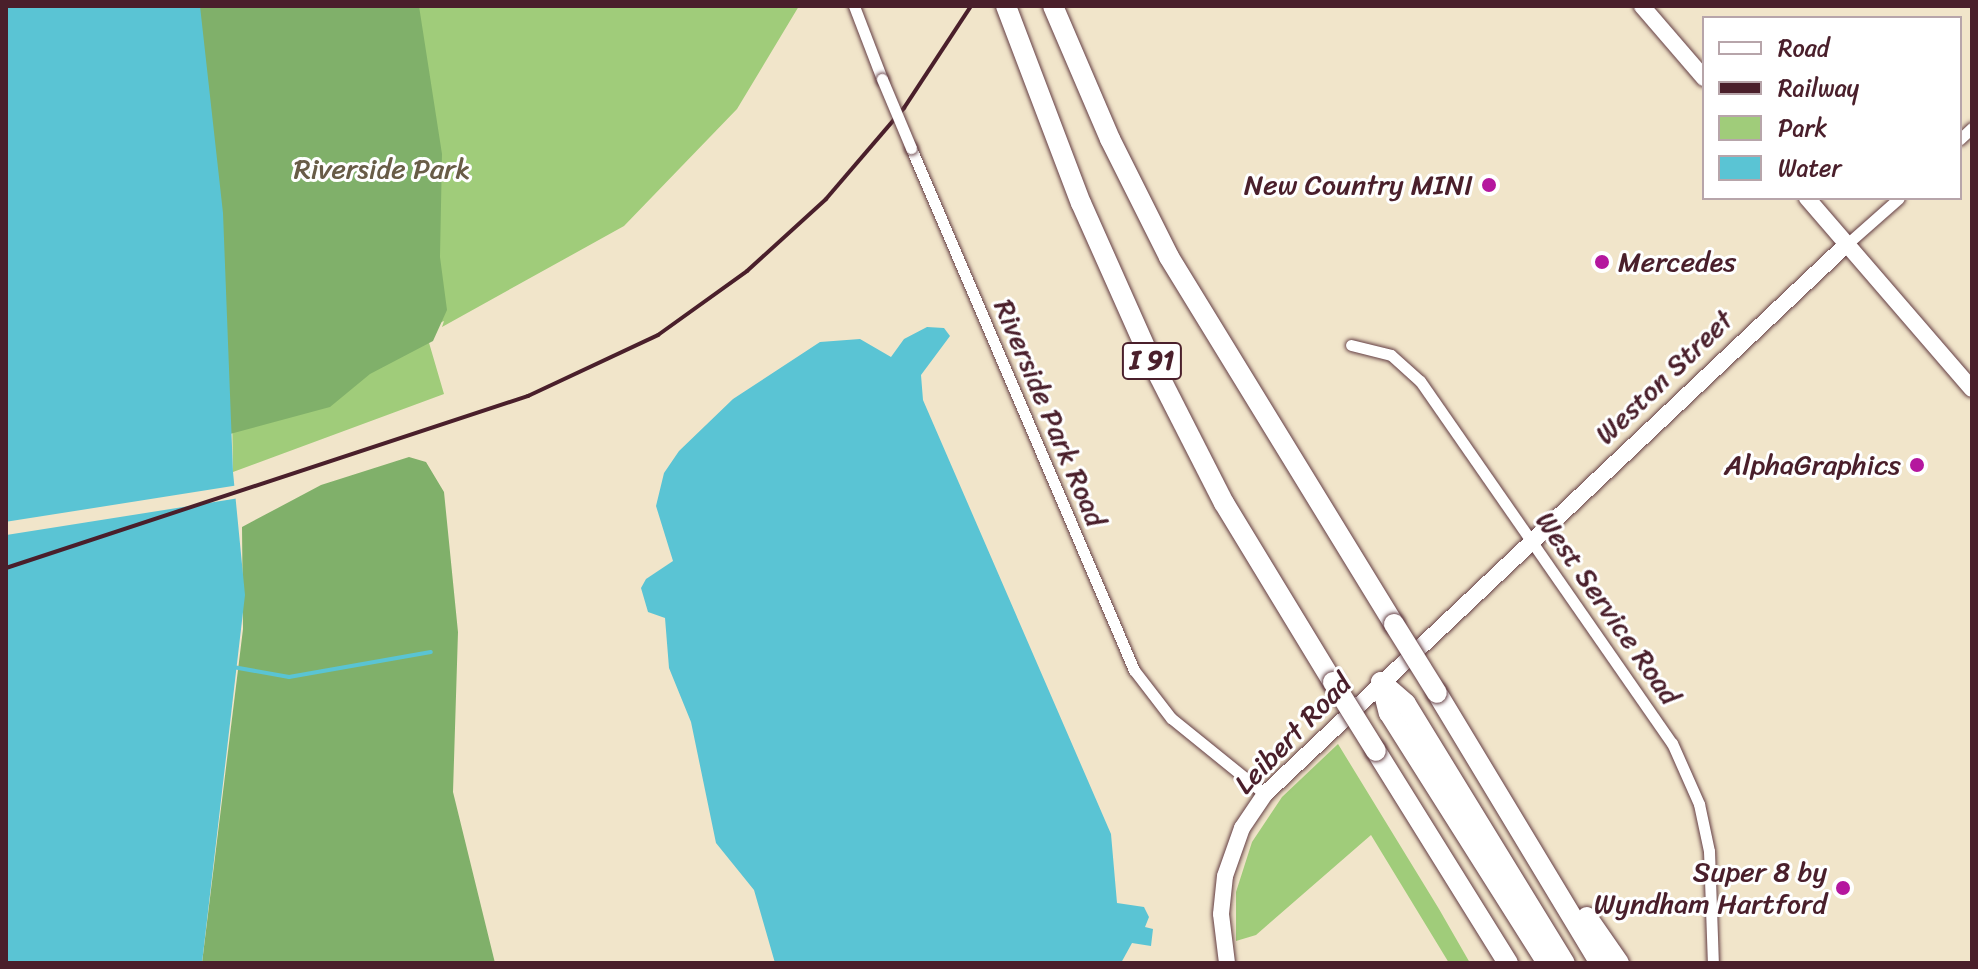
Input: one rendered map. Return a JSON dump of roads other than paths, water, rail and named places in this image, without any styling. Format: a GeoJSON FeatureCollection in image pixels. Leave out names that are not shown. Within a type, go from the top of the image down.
{"type":"FeatureCollection","features":[{"type":"Feature","properties":{"kind":"highway","name":"I 91"},"geometry":{"type":"LineString","coordinates":[[1053,6],[1105,127],[1169,257],[1600,963]]}},
{"type":"Feature","properties":{"kind":"highway","name":"I 91"},"geometry":{"type":"LineString","coordinates":[[1009,13],[1091,227],[1157,372],[1224,503],[1508,963]]}},
{"type":"Feature","properties":{"kind":"highway"},"geometry":{"type":"LineString","coordinates":[[1381,682],[1389,713],[1547,963]]}},
{"type":"Feature","properties":{"kind":"highway"},"geometry":{"type":"LineString","coordinates":[[1381,682],[1406,704],[1565,963]]}},
{"type":"Feature","properties":{"kind":"highway"},"geometry":{"type":"LineString","coordinates":[[1553,884],[1583,912],[1619,963]]}},
{"type":"Feature","properties":{"kind":"highway"},"geometry":{"type":"LineString","coordinates":[[1482,922],[1490,963]]}},
{"type":"Feature","properties":{"kind":"street","name":"Riverside Park Road"},"geometry":{"type":"LineString","coordinates":[[854,6],[911,148],[1134,670],[1171,718],[1265,794]]}},
{"type":"Feature","properties":{"kind":"street"},"geometry":{"type":"LineString","coordinates":[[1642,6],[1702,76]]}},
{"type":"Feature","properties":{"kind":"street"},"geometry":{"type":"LineString","coordinates":[[1809,200],[1972,389]]}},
{"type":"Feature","properties":{"kind":"street"},"geometry":{"type":"LineString","coordinates":[[1847,244],[1897,200]]}},
{"type":"Feature","properties":{"kind":"street","name":"Weston Street"},"geometry":{"type":"LineString","coordinates":[[1381,682],[1847,244]]}},
{"type":"Feature","properties":{"kind":"street","name":"West Service Road"},"geometry":{"type":"LineString","coordinates":[[1351,345],[1391,355],[1420,381],[1672,743],[1699,804],[1709,851],[1713,963]]}},
{"type":"Feature","properties":{"kind":"street","name":"Leibert Road"},"geometry":{"type":"LineString","coordinates":[[1227,963],[1221,927],[1225,876],[1242,828],[1265,794],[1381,682]]}},
{"type":"Feature","properties":{"kind":"water"},"geometry":{"type":"Polygon","coordinates":[[[6,6],[200,6],[223,213],[233,472],[245,595],[202,963],[6,963],[6,6]]]}},
{"type":"Feature","properties":{"kind":"water"},"geometry":{"type":"Polygon","coordinates":[[[927,327],[944,328],[950,336],[921,375],[923,400],[1111,834],[1117,903],[1144,907],[1149,917],[1145,927],[1153,929],[1151,946],[1132,943],[1121,963],[775,963],[754,890],[716,843],[691,722],[669,668],[665,618],[648,612],[641,588],[646,579],[673,561],[656,506],[664,473],[679,451],[733,399],[820,342],[860,339],[891,357],[904,339],[927,327]]]}},
{"type":"Feature","properties":{"kind":"waterway"},"geometry":{"type":"LineString","coordinates":[[233,667],[289,677],[431,652]]}},
{"type":"Feature","properties":{"kind":"railway"},"geometry":{"type":"LineString","coordinates":[[6,568],[528,396],[658,335],[747,271],[826,199],[904,108],[971,6]]}},
{"type":"Feature","properties":{"kind":"place","name":"New Country MINI"},"geometry":{"type":"Point","coordinates":[1489,185]}},
{"type":"Feature","properties":{"kind":"place","name":"Mercedes"},"geometry":{"type":"Point","coordinates":[1602,262]}},
{"type":"Feature","properties":{"kind":"place","name":"AlphaGraphics"},"geometry":{"type":"Point","coordinates":[1917,465]}},
{"type":"Feature","properties":{"kind":"place","name":"Super 8 by Wyndham Hartford"},"geometry":{"type":"Point","coordinates":[1843,888]}},
{"type":"Feature","properties":{"kind":"park label","name":"Riverside Park"},"geometry":{"type":"Point","coordinates":[382,169]}}]}
